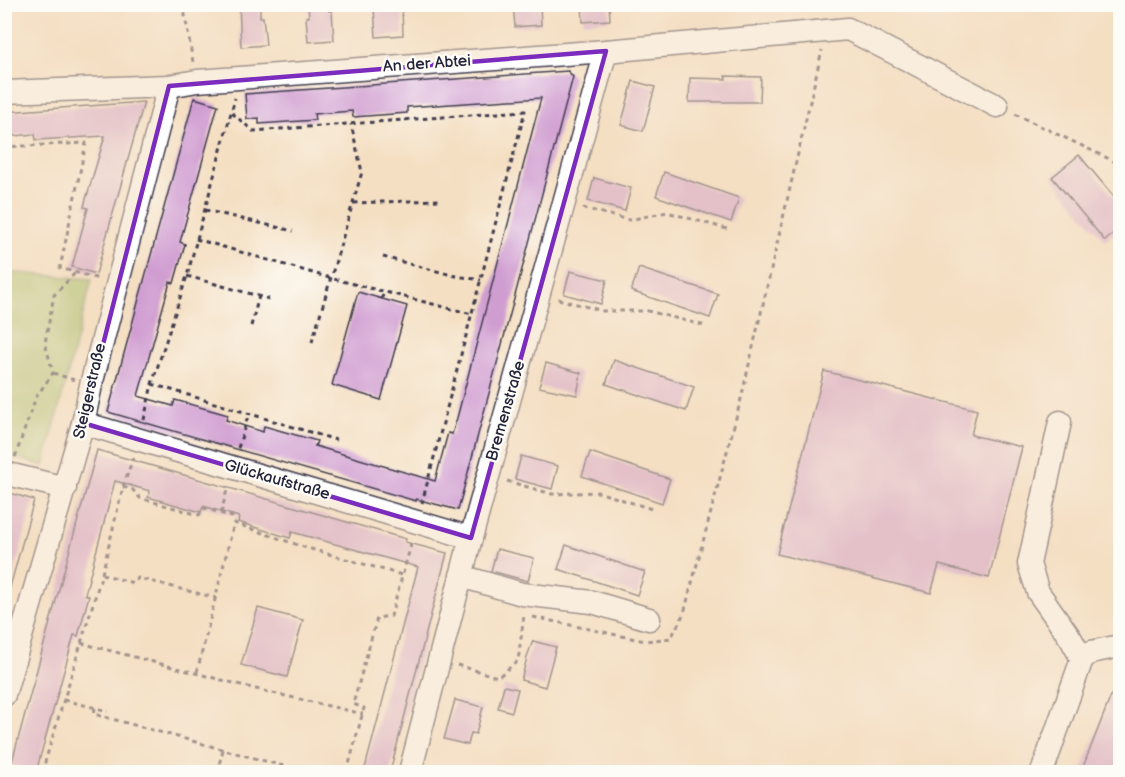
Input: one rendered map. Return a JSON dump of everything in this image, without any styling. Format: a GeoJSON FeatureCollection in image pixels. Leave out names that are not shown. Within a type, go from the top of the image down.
{"type":"FeatureCollection","features":[{"type":"Feature","properties":{"kind":"street","name":"An der Abtei"},"geometry":{"type":"LineString","coordinates":[[4,92],[170,86],[197,81],[606,51],[848,29],[997,106]]}},
{"type":"Feature","properties":{"kind":"street","name":"Bremenstraße"},"geometry":{"type":"LineString","coordinates":[[410,772],[488,475],[606,51]]}},
{"type":"Feature","properties":{"kind":"street","name":"Steigerstraße"},"geometry":{"type":"LineString","coordinates":[[4,695],[83,423],[116,285],[170,86]]}},
{"type":"Feature","properties":{"kind":"street"},"geometry":{"type":"LineString","coordinates":[[1060,422],[1029,564],[1038,592],[1082,658]]}},
{"type":"Feature","properties":{"kind":"street","name":"Glückaufstraße"},"geometry":{"type":"LineString","coordinates":[[83,423],[471,538]]}},
{"type":"Feature","properties":{"kind":"street"},"geometry":{"type":"LineString","coordinates":[[7,473],[65,488]]}},
{"type":"Feature","properties":{"kind":"street"},"geometry":{"type":"LineString","coordinates":[[461,576],[522,594],[592,602],[649,619]]}},
{"type":"Feature","properties":{"kind":"street"},"geometry":{"type":"LineString","coordinates":[[1042,772],[1082,658],[1091,652],[1120,646]]}},
{"type":"Feature","properties":{"kind":"path"},"geometry":{"type":"LineString","coordinates":[[183,4],[197,81]]}},
{"type":"Feature","properties":{"kind":"path"},"geometry":{"type":"LineString","coordinates":[[438,660],[498,677],[518,661],[524,615],[645,641],[671,638],[684,613],[741,399],[821,56],[823,30]]}},
{"type":"Feature","properties":{"kind":"path"},"geometry":{"type":"LineString","coordinates":[[997,106],[1120,164]]}},
{"type":"Feature","properties":{"kind":"path"},"geometry":{"type":"LineString","coordinates":[[231,113],[253,131],[525,111],[391,616],[377,618],[353,704],[364,708],[347,772]]}},
{"type":"Feature","properties":{"kind":"path"},"geometry":{"type":"LineString","coordinates":[[312,342],[362,172],[351,124]]}},
{"type":"Feature","properties":{"kind":"path"},"geometry":{"type":"LineString","coordinates":[[4,147],[86,143],[60,267],[116,285]]}},
{"type":"Feature","properties":{"kind":"path"},"geometry":{"type":"LineString","coordinates":[[353,203],[439,200]]}},
{"type":"Feature","properties":{"kind":"path"},"geometry":{"type":"LineString","coordinates":[[564,203],[629,220],[667,212],[727,230]]}},
{"type":"Feature","properties":{"kind":"path"},"geometry":{"type":"LineString","coordinates":[[205,210],[292,231]]}},
{"type":"Feature","properties":{"kind":"path"},"geometry":{"type":"LineString","coordinates":[[196,239],[330,278],[472,314]]}},
{"type":"Feature","properties":{"kind":"path"},"geometry":{"type":"LineString","coordinates":[[383,257],[456,276],[481,280]]}},
{"type":"Feature","properties":{"kind":"path"},"geometry":{"type":"LineString","coordinates":[[7,473],[36,397],[53,373],[45,343],[54,295],[77,271]]}},
{"type":"Feature","properties":{"kind":"path"},"geometry":{"type":"LineString","coordinates":[[187,276],[269,299]]}},
{"type":"Feature","properties":{"kind":"path"},"geometry":{"type":"LineString","coordinates":[[381,299],[385,292]]}},
{"type":"Feature","properties":{"kind":"path"},"geometry":{"type":"LineString","coordinates":[[538,293],[603,311],[648,311],[706,326]]}},
{"type":"Feature","properties":{"kind":"path"},"geometry":{"type":"LineString","coordinates":[[251,326],[260,296]]}},
{"type":"Feature","properties":{"kind":"path"},"geometry":{"type":"LineString","coordinates":[[152,384],[336,440]]}},
{"type":"Feature","properties":{"kind":"path"},"geometry":{"type":"LineString","coordinates":[[221,513],[249,412]]}},
{"type":"Feature","properties":{"kind":"path"},"geometry":{"type":"LineString","coordinates":[[488,475],[552,494],[598,492],[656,510]]}},
{"type":"Feature","properties":{"kind":"path"},"geometry":{"type":"LineString","coordinates":[[123,487],[132,489],[140,498],[199,515],[205,508],[232,517],[234,524],[196,672]]}},
{"type":"Feature","properties":{"kind":"path"},"geometry":{"type":"LineString","coordinates":[[234,524],[402,575]]}},
{"type":"Feature","properties":{"kind":"path"},"geometry":{"type":"LineString","coordinates":[[102,574],[133,583],[138,578],[216,598]]}},
{"type":"Feature","properties":{"kind":"path"},"geometry":{"type":"LineString","coordinates":[[81,642],[260,690],[363,714]]}},
{"type":"Feature","properties":{"kind":"path"},"geometry":{"type":"LineString","coordinates":[[64,700],[108,711]]}},
{"type":"Feature","properties":{"kind":"path"},"geometry":{"type":"LineString","coordinates":[[95,708],[94,714],[305,772]]}},
{"type":"Feature","properties":{"kind":"path"},"geometry":{"type":"LineString","coordinates":[[217,772],[223,750]]}},
{"type":"Feature","properties":{"kind":"highlighted area"},"geometry":{"type":"Polygon","coordinates":[[[606,51],[471,538],[83,423],[169,86],[606,51]]]}},
{"type":"Feature","properties":{"kind":"green space"},"geometry":{"type":"Polygon","coordinates":[[[5,272],[92,279],[44,466],[5,455],[5,272]]]}},
{"type":"Feature","properties":{"kind":"building"},"geometry":{"type":"Polygon","coordinates":[[[239,4],[260,4],[260,17],[263,17],[266,45],[241,47],[239,4]]]}},
{"type":"Feature","properties":{"kind":"building"},"geometry":{"type":"Polygon","coordinates":[[[308,4],[329,4],[329,11],[332,11],[334,40],[308,42],[306,17],[309,17],[308,4]]]}},
{"type":"Feature","properties":{"kind":"building"},"geometry":{"type":"Polygon","coordinates":[[[377,4],[398,4],[398,11],[402,10],[403,35],[376,37],[374,8],[377,8],[377,4]]]}},
{"type":"Feature","properties":{"kind":"building"},"geometry":{"type":"Polygon","coordinates":[[[513,4],[540,4],[541,25],[515,27],[513,4]]]}},
{"type":"Feature","properties":{"kind":"building"},"geometry":{"type":"Polygon","coordinates":[[[582,4],[609,4],[610,20],[583,22],[582,4]]]}},
{"type":"Feature","properties":{"kind":"building"},"geometry":{"type":"Polygon","coordinates":[[[568,71],[573,77],[458,510],[416,499],[416,501],[108,412],[194,98],[218,105],[180,242],[185,244],[174,283],[170,282],[138,396],[173,406],[175,400],[228,415],[226,420],[263,432],[264,426],[317,441],[315,446],[435,481],[448,433],[452,434],[457,418],[541,98],[407,107],[407,113],[353,117],[352,111],[314,114],[315,120],[259,124],[259,118],[247,119],[245,94],[568,71]]]}},
{"type":"Feature","properties":{"kind":"building"},"geometry":{"type":"Polygon","coordinates":[[[725,76],[761,77],[760,102],[689,102],[690,78],[726,79],[725,76]]]}},
{"type":"Feature","properties":{"kind":"building"},"geometry":{"type":"Polygon","coordinates":[[[633,81],[655,87],[643,131],[621,125],[633,81]]]}},
{"type":"Feature","properties":{"kind":"building"},"geometry":{"type":"Polygon","coordinates":[[[144,102],[96,274],[72,267],[88,208],[84,207],[86,199],[105,136],[36,140],[35,134],[4,137],[4,112],[144,102]]]}},
{"type":"Feature","properties":{"kind":"building"},"geometry":{"type":"Polygon","coordinates":[[[1079,155],[1120,204],[1120,227],[1105,241],[1052,177],[1079,155]]]}},
{"type":"Feature","properties":{"kind":"building"},"geometry":{"type":"Polygon","coordinates":[[[664,172],[739,198],[731,222],[656,196],[664,172]]]}},
{"type":"Feature","properties":{"kind":"building"},"geometry":{"type":"Polygon","coordinates":[[[594,178],[631,188],[625,211],[588,201],[594,178]]]}},
{"type":"Feature","properties":{"kind":"building"},"geometry":{"type":"Polygon","coordinates":[[[639,268],[718,294],[710,318],[631,291],[639,268]]]}},
{"type":"Feature","properties":{"kind":"building"},"geometry":{"type":"Polygon","coordinates":[[[570,271],[607,280],[601,304],[564,294],[570,271]]]}},
{"type":"Feature","properties":{"kind":"building"},"geometry":{"type":"Polygon","coordinates":[[[358,292],[407,306],[381,400],[332,385],[358,292]]]}},
{"type":"Feature","properties":{"kind":"building"},"geometry":{"type":"Polygon","coordinates":[[[614,360],[694,387],[686,411],[606,384],[614,360]]]}},
{"type":"Feature","properties":{"kind":"building"},"geometry":{"type":"Polygon","coordinates":[[[546,363],[581,373],[577,395],[539,387],[546,363]]]}},
{"type":"Feature","properties":{"kind":"building"},"geometry":{"type":"Polygon","coordinates":[[[824,371],[977,410],[971,435],[1022,447],[989,578],[939,565],[931,593],[777,554],[824,371]]]}},
{"type":"Feature","properties":{"kind":"building"},"geometry":{"type":"Polygon","coordinates":[[[97,450],[406,539],[405,542],[447,553],[390,772],[364,772],[418,567],[292,532],[290,538],[238,522],[239,517],[203,506],[201,512],[148,497],[150,491],[115,481],[85,594],[89,596],[78,636],[74,635],[36,772],[11,765],[97,450]]]}},
{"type":"Feature","properties":{"kind":"building"},"geometry":{"type":"Polygon","coordinates":[[[590,452],[670,479],[662,503],[582,476],[590,452]]]}},
{"type":"Feature","properties":{"kind":"building"},"geometry":{"type":"Polygon","coordinates":[[[521,456],[558,466],[552,489],[515,479],[521,456]]]}},
{"type":"Feature","properties":{"kind":"building"},"geometry":{"type":"Polygon","coordinates":[[[10,493],[34,500],[9,591],[4,590],[4,500],[8,501],[10,493]]]}},
{"type":"Feature","properties":{"kind":"building"},"geometry":{"type":"Polygon","coordinates":[[[566,545],[645,572],[637,595],[558,569],[566,545]]]}},
{"type":"Feature","properties":{"kind":"building"},"geometry":{"type":"Polygon","coordinates":[[[497,549],[534,558],[528,581],[491,571],[497,549]]]}},
{"type":"Feature","properties":{"kind":"building"},"geometry":{"type":"Polygon","coordinates":[[[258,608],[303,620],[287,677],[241,665],[258,608]]]}},
{"type":"Feature","properties":{"kind":"building"},"geometry":{"type":"Polygon","coordinates":[[[533,641],[556,647],[545,687],[521,680],[533,641]]]}},
{"type":"Feature","properties":{"kind":"building"},"geometry":{"type":"Polygon","coordinates":[[[1120,673],[1120,772],[1081,772],[1120,673]]]}},
{"type":"Feature","properties":{"kind":"building"},"geometry":{"type":"Polygon","coordinates":[[[504,686],[518,689],[512,712],[498,708],[504,686]]]}},
{"type":"Feature","properties":{"kind":"building"},"geometry":{"type":"Polygon","coordinates":[[[455,700],[483,707],[476,734],[471,733],[468,745],[444,739],[455,700]]]}}]}
